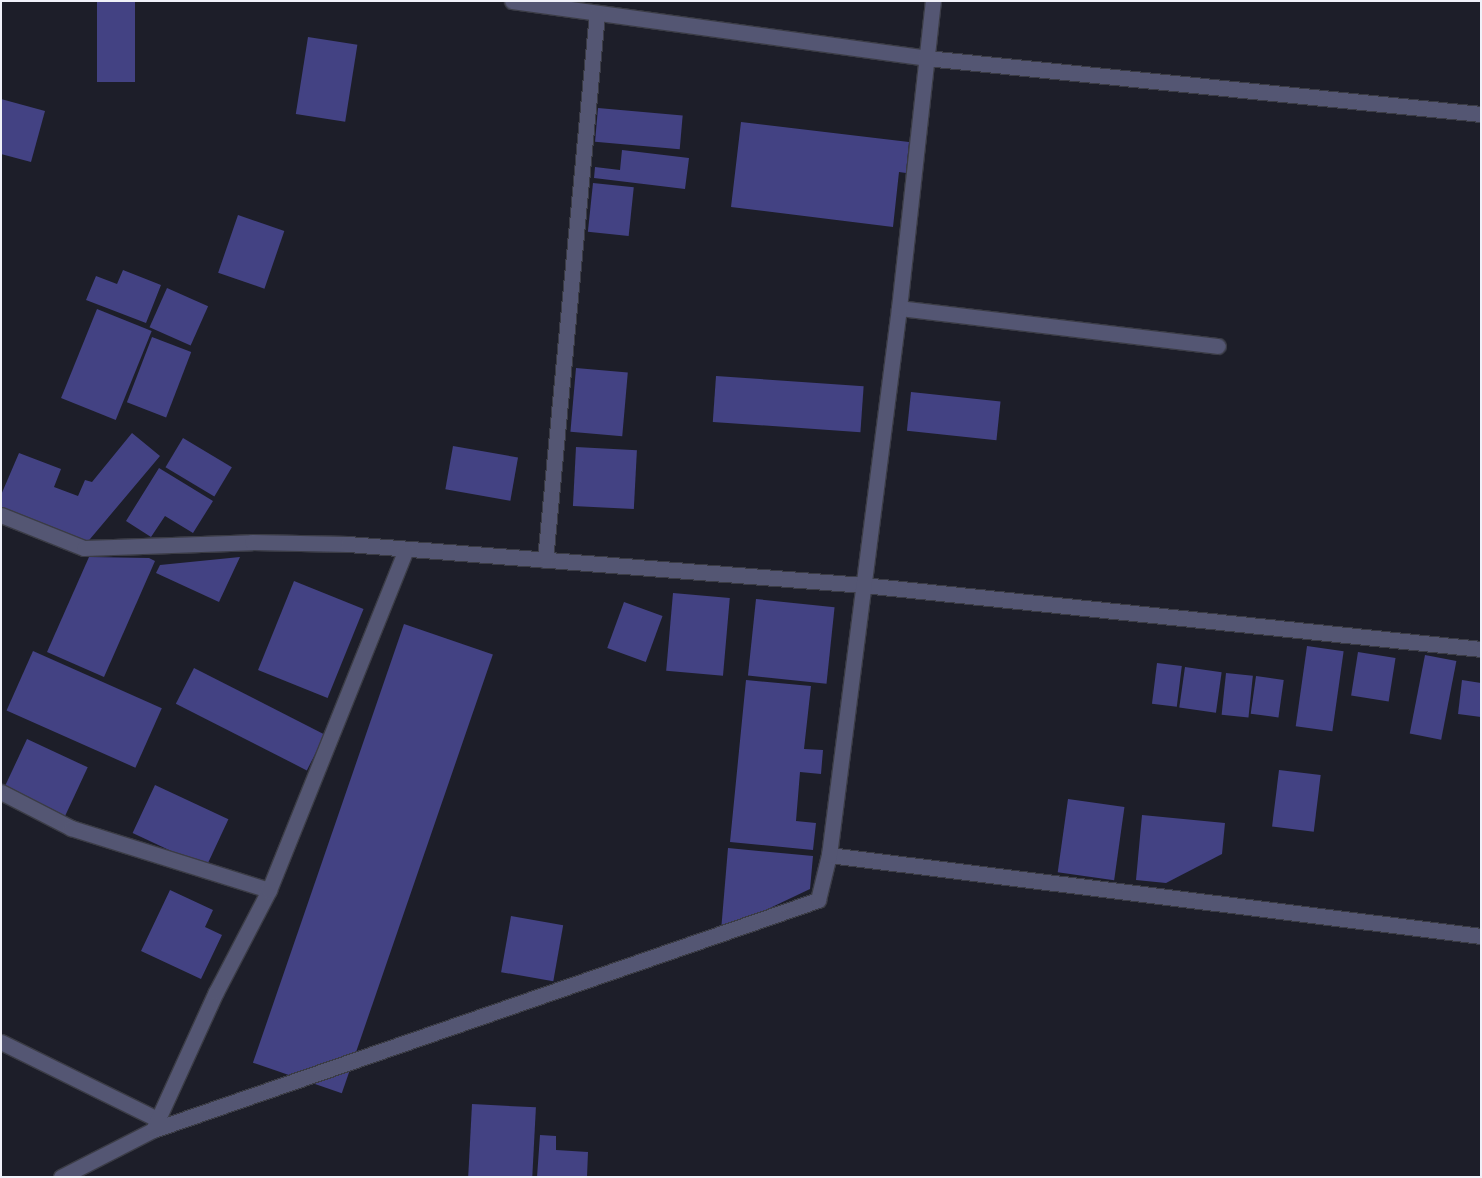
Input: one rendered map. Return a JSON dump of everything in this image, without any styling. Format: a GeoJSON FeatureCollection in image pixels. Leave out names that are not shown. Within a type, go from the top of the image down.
{"type":"FeatureCollection","features":[{"type":"Feature","properties":{"kind":"street"},"geometry":{"type":"LineString","coordinates":[[512,1],[926,58],[1481,114]]}},
{"type":"Feature","properties":{"kind":"street"},"geometry":{"type":"LineString","coordinates":[[61,1177],[155,1124],[815,902],[820,896],[829,855],[899,308],[933,1]]}},
{"type":"Feature","properties":{"kind":"street"},"geometry":{"type":"LineString","coordinates":[[545,560],[597,13]]}},
{"type":"Feature","properties":{"kind":"street"},"geometry":{"type":"LineString","coordinates":[[899,308],[1218,346]]}},
{"type":"Feature","properties":{"kind":"street"},"geometry":{"type":"LineString","coordinates":[[1,515],[84,548],[271,542],[406,549],[863,585],[1481,650]]}},
{"type":"Feature","properties":{"kind":"street"},"geometry":{"type":"LineString","coordinates":[[155,1124],[216,992],[269,890],[406,549]]}},
{"type":"Feature","properties":{"kind":"street"},"geometry":{"type":"LineString","coordinates":[[1,792],[72,828],[269,890]]}},
{"type":"Feature","properties":{"kind":"street"},"geometry":{"type":"LineString","coordinates":[[829,855],[1481,936]]}},
{"type":"Feature","properties":{"kind":"street"},"geometry":{"type":"LineString","coordinates":[[1,1042],[155,1124]]}},
{"type":"Feature","properties":{"kind":"building"},"geometry":{"type":"Polygon","coordinates":[[[97,1],[135,1],[135,82],[97,82],[97,1]]]}},
{"type":"Feature","properties":{"kind":"building"},"geometry":{"type":"Polygon","coordinates":[[[308,37],[357,45],[345,122],[296,114],[308,37]]]}},
{"type":"Feature","properties":{"kind":"building"},"geometry":{"type":"Polygon","coordinates":[[[1,99],[45,111],[31,162],[1,154],[1,99]]]}},
{"type":"Feature","properties":{"kind":"building"},"geometry":{"type":"Polygon","coordinates":[[[598,108],[683,115],[680,149],[595,142],[598,108]]]}},
{"type":"Feature","properties":{"kind":"building"},"geometry":{"type":"Polygon","coordinates":[[[741,122],[909,142],[906,173],[899,172],[893,227],[731,207],[741,122]]]}},
{"type":"Feature","properties":{"kind":"building"},"geometry":{"type":"Polygon","coordinates":[[[622,150],[689,158],[685,189],[594,178],[595,167],[620,170],[622,150]]]}},
{"type":"Feature","properties":{"kind":"building"},"geometry":{"type":"Polygon","coordinates":[[[593,183],[634,187],[629,236],[588,232],[593,183]]]}},
{"type":"Feature","properties":{"kind":"building"},"geometry":{"type":"Polygon","coordinates":[[[238,215],[284,231],[264,289],[218,273],[238,215]]]}},
{"type":"Feature","properties":{"kind":"building"},"geometry":{"type":"Polygon","coordinates":[[[123,270],[161,285],[146,323],[86,300],[96,276],[117,284],[123,270]]]}},
{"type":"Feature","properties":{"kind":"building"},"geometry":{"type":"Polygon","coordinates":[[[167,288],[208,306],[191,346],[150,327],[167,288]]]}},
{"type":"Feature","properties":{"kind":"building"},"geometry":{"type":"Polygon","coordinates":[[[97,309],[152,331],[116,420],[61,398],[97,309]]]}},
{"type":"Feature","properties":{"kind":"building"},"geometry":{"type":"Polygon","coordinates":[[[152,337],[191,352],[166,417],[127,402],[152,337]]]}},
{"type":"Feature","properties":{"kind":"building"},"geometry":{"type":"Polygon","coordinates":[[[576,368],[628,373],[622,436],[570,432],[576,368]]]}},
{"type":"Feature","properties":{"kind":"building"},"geometry":{"type":"Polygon","coordinates":[[[716,376],[864,386],[860,432],[713,422],[716,376]]]}},
{"type":"Feature","properties":{"kind":"building"},"geometry":{"type":"Polygon","coordinates":[[[911,392],[1001,401],[996,440],[907,431],[911,392]]]}},
{"type":"Feature","properties":{"kind":"building"},"geometry":{"type":"Polygon","coordinates":[[[132,433],[160,456],[85,545],[1,511],[1,495],[19,453],[61,469],[54,487],[78,496],[85,480],[92,482],[132,433]]]}},
{"type":"Feature","properties":{"kind":"building"},"geometry":{"type":"Polygon","coordinates":[[[183,438],[232,467],[214,497],[165,467],[183,438]]]}},
{"type":"Feature","properties":{"kind":"building"},"geometry":{"type":"Polygon","coordinates":[[[453,446],[518,457],[510,501],[445,489],[453,446]]]}},
{"type":"Feature","properties":{"kind":"building"},"geometry":{"type":"Polygon","coordinates":[[[576,447],[637,450],[634,509],[573,506],[576,447]]]}},
{"type":"Feature","properties":{"kind":"building"},"geometry":{"type":"Polygon","coordinates":[[[159,468],[213,501],[193,533],[165,516],[151,537],[126,521],[159,468]]]}},
{"type":"Feature","properties":{"kind":"building"},"geometry":{"type":"Polygon","coordinates":[[[89,557],[149,558],[155,561],[104,677],[47,652],[89,557]]]}},
{"type":"Feature","properties":{"kind":"building"},"geometry":{"type":"Polygon","coordinates":[[[240,557],[219,602],[156,573],[160,565],[240,557]]]}},
{"type":"Feature","properties":{"kind":"building"},"geometry":{"type":"Polygon","coordinates":[[[294,581],[364,609],[328,698],[258,670],[294,581]]]}},
{"type":"Feature","properties":{"kind":"building"},"geometry":{"type":"Polygon","coordinates":[[[673,593],[730,598],[723,676],[666,671],[673,593]]]}},
{"type":"Feature","properties":{"kind":"building"},"geometry":{"type":"Polygon","coordinates":[[[756,599],[835,607],[827,684],[748,676],[756,599]]]}},
{"type":"Feature","properties":{"kind":"building"},"geometry":{"type":"Polygon","coordinates":[[[624,602],[663,616],[646,662],[607,648],[624,602]]]}},
{"type":"Feature","properties":{"kind":"building"},"geometry":{"type":"Polygon","coordinates":[[[404,624],[493,655],[342,1093],[253,1063],[404,624]]]}},
{"type":"Feature","properties":{"kind":"building"},"geometry":{"type":"Polygon","coordinates":[[[1307,646],[1344,651],[1332,731],[1296,726],[1307,646]]]}},
{"type":"Feature","properties":{"kind":"building"},"geometry":{"type":"Polygon","coordinates":[[[33,651],[162,708],[135,768],[7,710],[33,651]]]}},
{"type":"Feature","properties":{"kind":"building"},"geometry":{"type":"Polygon","coordinates":[[[1358,652],[1396,658],[1389,701],[1351,695],[1358,652]]]}},
{"type":"Feature","properties":{"kind":"building"},"geometry":{"type":"Polygon","coordinates":[[[1425,655],[1456,661],[1441,740],[1410,734],[1425,655]]]}},
{"type":"Feature","properties":{"kind":"building"},"geometry":{"type":"Polygon","coordinates":[[[1157,663],[1182,666],[1177,707],[1152,704],[1157,663]]]}},
{"type":"Feature","properties":{"kind":"building"},"geometry":{"type":"Polygon","coordinates":[[[1185,667],[1222,672],[1216,713],[1179,708],[1185,667]]]}},
{"type":"Feature","properties":{"kind":"building"},"geometry":{"type":"Polygon","coordinates":[[[194,668],[325,735],[307,770],[176,704],[194,668]]]}},
{"type":"Feature","properties":{"kind":"building"},"geometry":{"type":"Polygon","coordinates":[[[1226,673],[1253,676],[1248,718],[1222,715],[1226,673]]]}},
{"type":"Feature","properties":{"kind":"building"},"geometry":{"type":"Polygon","coordinates":[[[1256,676],[1284,680],[1278,718],[1251,714],[1256,676]]]}},
{"type":"Feature","properties":{"kind":"building"},"geometry":{"type":"Polygon","coordinates":[[[746,680],[811,686],[804,749],[823,750],[821,774],[800,772],[796,821],[816,823],[813,850],[730,842],[746,680]]]}},
{"type":"Feature","properties":{"kind":"building"},"geometry":{"type":"Polygon","coordinates":[[[1462,680],[1481,683],[1481,717],[1458,714],[1462,680]]]}},
{"type":"Feature","properties":{"kind":"building"},"geometry":{"type":"Polygon","coordinates":[[[27,739],[88,767],[64,817],[4,789],[27,739]]]}},
{"type":"Feature","properties":{"kind":"building"},"geometry":{"type":"Polygon","coordinates":[[[1279,770],[1321,775],[1314,832],[1272,827],[1279,770]]]}},
{"type":"Feature","properties":{"kind":"building"},"geometry":{"type":"Polygon","coordinates":[[[155,785],[228,819],[206,867],[133,833],[155,785]]]}},
{"type":"Feature","properties":{"kind":"building"},"geometry":{"type":"Polygon","coordinates":[[[1068,799],[1124,807],[1114,880],[1058,872],[1068,799]]]}},
{"type":"Feature","properties":{"kind":"building"},"geometry":{"type":"Polygon","coordinates":[[[1142,815],[1225,823],[1222,854],[1166,883],[1136,880],[1142,815]]]}},
{"type":"Feature","properties":{"kind":"building"},"geometry":{"type":"Polygon","coordinates":[[[728,848],[813,856],[810,889],[721,931],[728,848]]]}},
{"type":"Feature","properties":{"kind":"building"},"geometry":{"type":"Polygon","coordinates":[[[170,890],[213,910],[205,927],[222,935],[201,979],[141,951],[170,890]]]}},
{"type":"Feature","properties":{"kind":"building"},"geometry":{"type":"Polygon","coordinates":[[[511,916],[563,925],[553,981],[501,972],[511,916]]]}},
{"type":"Feature","properties":{"kind":"building"},"geometry":{"type":"Polygon","coordinates":[[[472,1104],[536,1107],[532,1177],[468,1177],[472,1104]]]}},
{"type":"Feature","properties":{"kind":"building"},"geometry":{"type":"Polygon","coordinates":[[[540,1135],[556,1136],[556,1150],[588,1152],[587,1177],[537,1177],[540,1135]]]}}]}
